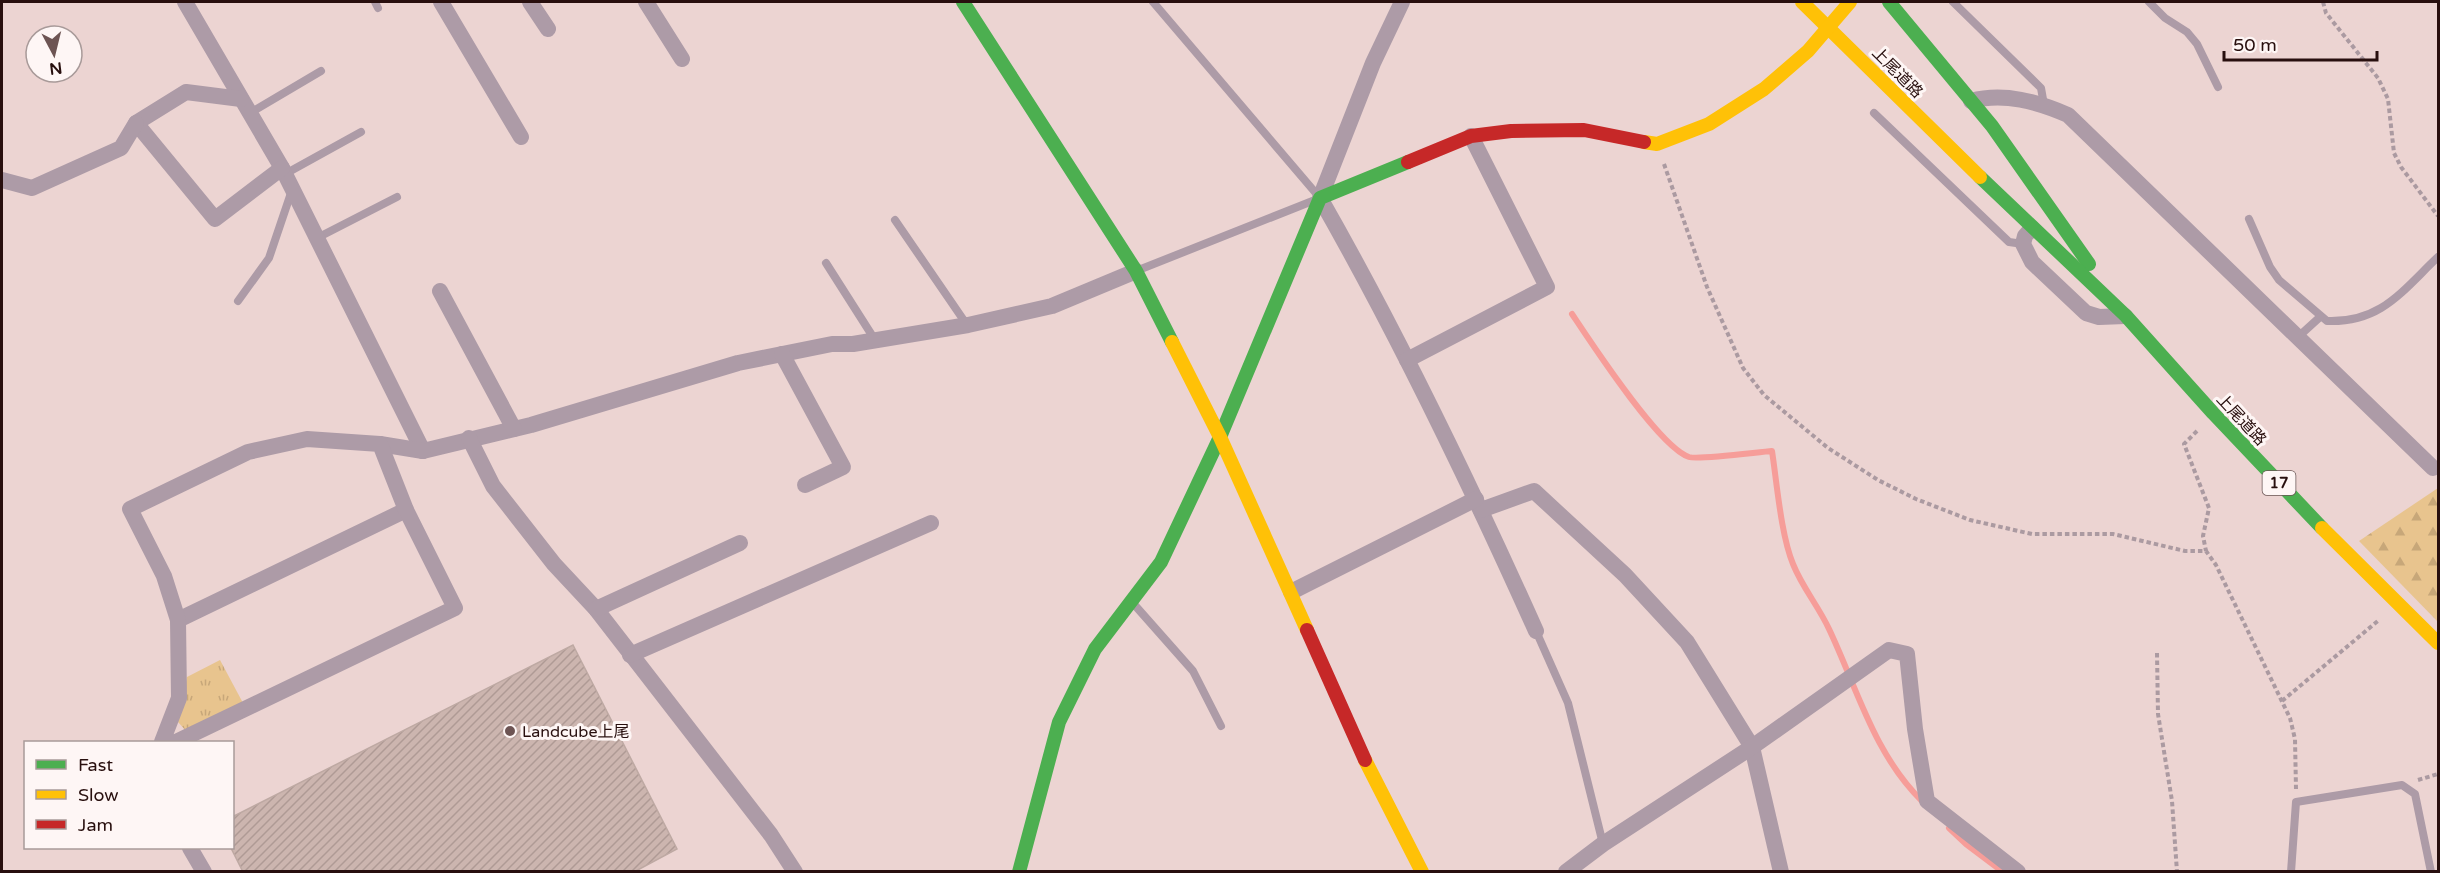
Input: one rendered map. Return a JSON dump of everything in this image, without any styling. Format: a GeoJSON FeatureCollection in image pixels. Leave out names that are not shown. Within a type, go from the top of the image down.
{"type":"FeatureCollection","features":[{"type":"Feature","properties":{"kind":"main road"},"geometry":{"type":"LineString","coordinates":[[963,2],[1136,271],[1220,437],[1374,780],[1422,872]]}},
{"type":"Feature","properties":{"kind":"main road","name":"上尾道路"},"geometry":{"type":"LineString","coordinates":[[1802,2],[2032,228],[2126,316],[2213,413],[2336,543],[2439,643]]}},
{"type":"Feature","properties":{"kind":"main road"},"geometry":{"type":"LineString","coordinates":[[1018,872],[1059,722],[1095,649],[1161,562],[1220,437],[1320,198],[1471,136],[1511,131],[1584,130],[1657,144],[1709,124],[1764,89],[1808,51],[1850,2]]}},
{"type":"Feature","properties":{"kind":"main road","name":"上尾道路"},"geometry":{"type":"LineString","coordinates":[[1889,2],[1992,126],[2126,316]]}},
{"type":"Feature","properties":{"kind":"street"},"geometry":{"type":"LineString","coordinates":[[441,2],[521,137]]}},
{"type":"Feature","properties":{"kind":"street"},"geometry":{"type":"LineString","coordinates":[[530,2],[548,29]]}},
{"type":"Feature","properties":{"kind":"street"},"geometry":{"type":"LineString","coordinates":[[646,2],[682,59]]}},
{"type":"Feature","properties":{"kind":"street"},"geometry":{"type":"LineString","coordinates":[[1402,2],[1368,74],[1320,198],[1373,292],[1479,504],[1536,631]]}},
{"type":"Feature","properties":{"kind":"street"},"geometry":{"type":"LineString","coordinates":[[188,3],[286,177],[423,451]]}},
{"type":"Feature","properties":{"kind":"street"},"geometry":{"type":"LineString","coordinates":[[2,180],[33,188],[121,148],[136,123],[186,92],[246,106]]}},
{"type":"Feature","properties":{"kind":"street"},"geometry":{"type":"LineString","coordinates":[[1971,100],[1993,97],[2044,105],[2068,115],[2433,468]]}},
{"type":"Feature","properties":{"kind":"street"},"geometry":{"type":"LineString","coordinates":[[136,123],[215,219],[286,177]]}},
{"type":"Feature","properties":{"kind":"street"},"geometry":{"type":"LineString","coordinates":[[1407,360],[1547,287],[1471,136]]}},
{"type":"Feature","properties":{"kind":"street"},"geometry":{"type":"LineString","coordinates":[[2032,228],[2025,236],[2023,244],[2032,262],[2086,313],[2099,317],[2126,316]]}},
{"type":"Feature","properties":{"kind":"street"},"geometry":{"type":"LineString","coordinates":[[162,741],[179,698],[178,620],[164,576],[130,509],[248,452],[307,439],[380,444],[423,451],[469,438],[514,429],[738,363],[832,344],[875,340],[968,325],[1052,306],[1136,271]]}},
{"type":"Feature","properties":{"kind":"street"},"geometry":{"type":"LineString","coordinates":[[440,291],[514,429]]}},
{"type":"Feature","properties":{"kind":"street"},"geometry":{"type":"LineString","coordinates":[[782,354],[843,466],[805,485]]}},
{"type":"Feature","properties":{"kind":"street"},"geometry":{"type":"LineString","coordinates":[[469,438],[493,486],[554,564],[596,609],[771,835],[795,872]]}},
{"type":"Feature","properties":{"kind":"street"},"geometry":{"type":"LineString","coordinates":[[178,741],[455,608],[406,510],[380,444]]}},
{"type":"Feature","properties":{"kind":"street"},"geometry":{"type":"LineString","coordinates":[[1291,592],[1479,504],[1534,491],[1625,575],[1687,642],[1752,747],[1781,872]]}},
{"type":"Feature","properties":{"kind":"street"},"geometry":{"type":"LineString","coordinates":[[178,620],[406,510]]}},
{"type":"Feature","properties":{"kind":"street"},"geometry":{"type":"LineString","coordinates":[[630,655],[931,522]]}},
{"type":"Feature","properties":{"kind":"street"},"geometry":{"type":"LineString","coordinates":[[596,609],[740,543]]}},
{"type":"Feature","properties":{"kind":"street"},"geometry":{"type":"LineString","coordinates":[[1566,872],[1603,844],[1752,747],[1889,650],[1907,654],[1915,729],[1927,801],[2018,872]]}},
{"type":"Feature","properties":{"kind":"street"},"geometry":{"type":"LineString","coordinates":[[191,849],[204,872]]}},
{"type":"Feature","properties":{"kind":"lane"},"geometry":{"type":"LineString","coordinates":[[1136,271],[1320,198],[1153,2]]}},
{"type":"Feature","properties":{"kind":"lane"},"geometry":{"type":"LineString","coordinates":[[1953,2],[2041,88],[2044,105]]}},
{"type":"Feature","properties":{"kind":"lane"},"geometry":{"type":"LineString","coordinates":[[2149,2],[2165,18],[2187,32],[2192,38],[2218,87]]}},
{"type":"Feature","properties":{"kind":"lane"},"geometry":{"type":"LineString","coordinates":[[246,106],[321,72]]}},
{"type":"Feature","properties":{"kind":"lane"},"geometry":{"type":"LineString","coordinates":[[1874,113],[2009,242],[2023,244]]}},
{"type":"Feature","properties":{"kind":"lane"},"geometry":{"type":"LineString","coordinates":[[238,301],[269,258],[286,177],[361,132]]}},
{"type":"Feature","properties":{"kind":"lane"},"geometry":{"type":"LineString","coordinates":[[317,238],[398,197]]}},
{"type":"Feature","properties":{"kind":"lane"},"geometry":{"type":"LineString","coordinates":[[2249,219],[2270,267],[2279,280],[2326,321],[2368,316],[2386,306],[2439,257]]}},
{"type":"Feature","properties":{"kind":"lane"},"geometry":{"type":"LineString","coordinates":[[895,220],[968,325]]}},
{"type":"Feature","properties":{"kind":"lane"},"geometry":{"type":"LineString","coordinates":[[826,263],[875,340]]}},
{"type":"Feature","properties":{"kind":"lane"},"geometry":{"type":"LineString","coordinates":[[2298,337],[2320,317]]}},
{"type":"Feature","properties":{"kind":"lane"},"geometry":{"type":"LineString","coordinates":[[1131,601],[1193,671],[1221,726]]}},
{"type":"Feature","properties":{"kind":"lane"},"geometry":{"type":"LineString","coordinates":[[1536,631],[1568,703],[1603,844]]}},
{"type":"Feature","properties":{"kind":"lane"},"geometry":{"type":"LineString","coordinates":[[2291,872],[2296,802],[2402,785],[2415,794],[2431,872]]}},
{"type":"Feature","properties":{"kind":"path"},"geometry":{"type":"LineString","coordinates":[[2322,2],[2326,13],[2378,78],[2388,99],[2394,153],[2401,167],[2439,216]]}},
{"type":"Feature","properties":{"kind":"path"},"geometry":{"type":"LineString","coordinates":[[1657,144],[1707,287],[1743,368],[1764,395],[1828,448],[1878,480],[1916,499],[1970,520],[2032,534],[2113,534],[2185,550],[2206,551]]}},
{"type":"Feature","properties":{"kind":"path"},"geometry":{"type":"LineString","coordinates":[[2213,413],[2184,444],[2209,508],[2203,536],[2206,551],[2216,565],[2290,718],[2295,739],[2296,802]]}},
{"type":"Feature","properties":{"kind":"path"},"geometry":{"type":"LineString","coordinates":[[2282,701],[2398,604]]}},
{"type":"Feature","properties":{"kind":"path"},"geometry":{"type":"LineString","coordinates":[[2157,653],[2158,714],[2172,801],[2177,872]]}},
{"type":"Feature","properties":{"kind":"green space"},"geometry":{"type":"Polygon","coordinates":[[[2438,488],[2438,622],[2359,541],[2438,488]]]}},
{"type":"Feature","properties":{"kind":"green space"},"geometry":{"type":"Polygon","coordinates":[[[220,660],[243,703],[187,732],[178,722],[187,677],[220,660]]]}},
{"type":"Feature","properties":{"kind":"building","name":"Landcube上尾"},"geometry":{"type":"Polygon","coordinates":[[[573,645],[677,849],[634,872],[243,872],[232,849],[234,849],[234,816],[573,645]]]}},
{"type":"Feature","properties":{"kind":"waterway"},"geometry":{"type":"LineString","coordinates":[[1572,314],[1627,393],[1661,435],[1676,449],[1695,458],[1772,451],[1782,524],[1793,564],[1829,629],[1879,741],[1905,783],[1922,801]]}},
{"type":"Feature","properties":{"kind":"waterway"},"geometry":{"type":"LineString","coordinates":[[1949,828],[2003,872]]}},
{"type":"Feature","properties":{"kind":"traffic: fast"},"geometry":{"type":"LineString","coordinates":[[963,2],[1136,271],[1172,342]]}},
{"type":"Feature","properties":{"kind":"traffic: fast"},"geometry":{"type":"LineString","coordinates":[[1889,2],[1992,126],[2089,264]]}},
{"type":"Feature","properties":{"kind":"traffic: fast"},"geometry":{"type":"LineString","coordinates":[[1019,872],[1059,722],[1095,649],[1161,562],[1220,437],[1320,198],[1408,162]]}},
{"type":"Feature","properties":{"kind":"traffic: fast"},"geometry":{"type":"LineString","coordinates":[[1980,177],[2126,316],[2213,413],[2322,528]]}},
{"type":"Feature","properties":{"kind":"traffic: slow"},"geometry":{"type":"LineString","coordinates":[[1802,2],[1980,177]]}},
{"type":"Feature","properties":{"kind":"traffic: slow"},"geometry":{"type":"LineString","coordinates":[[1644,142],[1657,144],[1709,124],[1764,89],[1808,51],[1850,2]]}},
{"type":"Feature","properties":{"kind":"traffic: slow"},"geometry":{"type":"LineString","coordinates":[[1172,342],[1220,437],[1307,630]]}},
{"type":"Feature","properties":{"kind":"traffic: slow"},"geometry":{"type":"LineString","coordinates":[[2322,528],[2438,643]]}},
{"type":"Feature","properties":{"kind":"traffic: slow"},"geometry":{"type":"LineString","coordinates":[[1365,760],[1422,872]]}},
{"type":"Feature","properties":{"kind":"traffic: jam"},"geometry":{"type":"LineString","coordinates":[[1408,162],[1471,136],[1511,131],[1584,130],[1644,142]]}},
{"type":"Feature","properties":{"kind":"traffic: jam"},"geometry":{"type":"LineString","coordinates":[[1307,630],[1365,760]]}},
{"type":"Feature","properties":{"kind":"place","name":"Landcube上尾"},"geometry":{"type":"Point","coordinates":[510,731]}}]}
